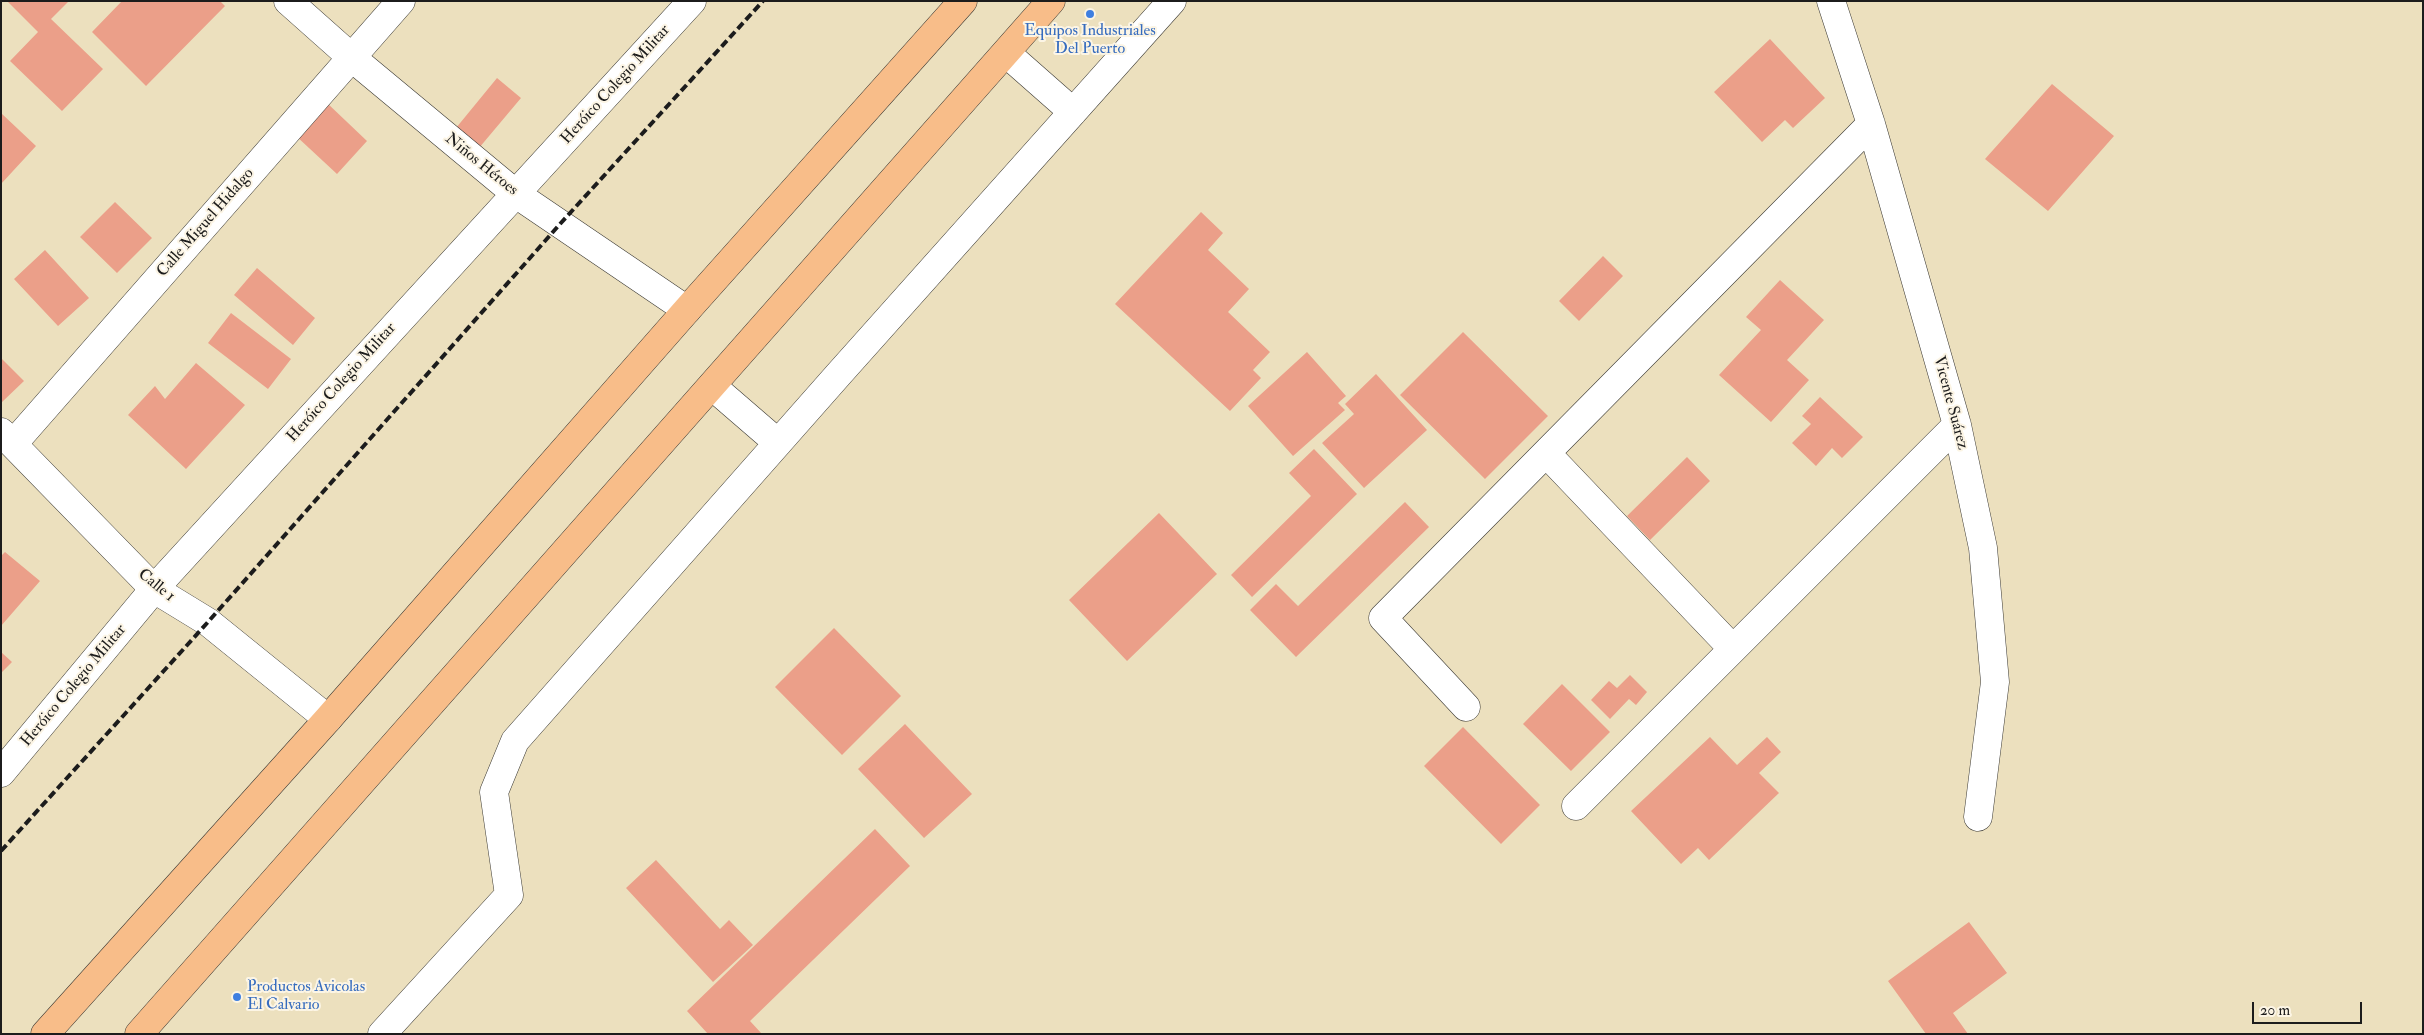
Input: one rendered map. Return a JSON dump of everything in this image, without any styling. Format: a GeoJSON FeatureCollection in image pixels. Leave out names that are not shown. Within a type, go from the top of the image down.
{"type":"FeatureCollection","features":[{"type":"Feature","properties":{"kind":"main road"},"geometry":{"type":"LineString","coordinates":[[45,1034],[328,719],[687,310],[962,1]]}},
{"type":"Feature","properties":{"kind":"main road"},"geometry":{"type":"LineString","coordinates":[[139,1034],[1051,1]]}},
{"type":"Feature","properties":{"kind":"street","name":"Niños Héroes"},"geometry":{"type":"LineString","coordinates":[[288,1],[351,57],[516,194],[687,310]]}},
{"type":"Feature","properties":{"kind":"street","name":"Calle Miguel Hidalgo"},"geometry":{"type":"LineString","coordinates":[[7,438],[401,1]]}},
{"type":"Feature","properties":{"kind":"street","name":"Heróico Colegio Militar"},"geometry":{"type":"LineString","coordinates":[[1,773],[154,589],[692,1]]}},
{"type":"Feature","properties":{"kind":"street"},"geometry":{"type":"LineString","coordinates":[[382,1034],[509,895],[494,792],[515,741],[1172,1]]}},
{"type":"Feature","properties":{"kind":"street","name":"Vicente Suárez"},"geometry":{"type":"LineString","coordinates":[[1838,6],[1958,425],[1983,548],[1994,682],[1978,817]]}},
{"type":"Feature","properties":{"kind":"street"},"geometry":{"type":"LineString","coordinates":[[1006,53],[1073,112]]}},
{"type":"Feature","properties":{"kind":"street"},"geometry":{"type":"LineString","coordinates":[[1466,707],[1383,618],[1871,124]]}},
{"type":"Feature","properties":{"kind":"street"},"geometry":{"type":"LineString","coordinates":[[712,386],[778,443]]}},
{"type":"Feature","properties":{"kind":"street"},"geometry":{"type":"LineString","coordinates":[[1576,806],[1958,425]]}},
{"type":"Feature","properties":{"kind":"street","name":"Calle 1"},"geometry":{"type":"LineString","coordinates":[[7,438],[154,589],[208,622],[328,719]]}},
{"type":"Feature","properties":{"kind":"street"},"geometry":{"type":"LineString","coordinates":[[1546,454],[1733,649]]}},
{"type":"Feature","properties":{"kind":"building"},"geometry":{"type":"Polygon","coordinates":[[[7,1],[69,1],[51,19],[103,69],[62,111],[10,61],[38,32],[7,1]]]}},
{"type":"Feature","properties":{"kind":"building"},"geometry":{"type":"Polygon","coordinates":[[[122,1],[220,1],[225,6],[146,86],[92,32],[122,1]]]}},
{"type":"Feature","properties":{"kind":"building"},"geometry":{"type":"Polygon","coordinates":[[[1770,39],[1825,98],[1793,128],[1785,120],[1762,142],[1714,92],[1770,39]]]}},
{"type":"Feature","properties":{"kind":"building"},"geometry":{"type":"Polygon","coordinates":[[[497,78],[521,98],[479,148],[456,128],[497,78]]]}},
{"type":"Feature","properties":{"kind":"building"},"geometry":{"type":"Polygon","coordinates":[[[2052,84],[2114,136],[2048,211],[1985,159],[2052,84]]]}},
{"type":"Feature","properties":{"kind":"building"},"geometry":{"type":"Polygon","coordinates":[[[326,102],[367,141],[337,174],[295,135],[326,102]]]}},
{"type":"Feature","properties":{"kind":"building"},"geometry":{"type":"Polygon","coordinates":[[[1,113],[36,146],[1,184],[1,113]]]}},
{"type":"Feature","properties":{"kind":"building"},"geometry":{"type":"Polygon","coordinates":[[[115,202],[152,238],[117,273],[80,237],[115,202]]]}},
{"type":"Feature","properties":{"kind":"building"},"geometry":{"type":"Polygon","coordinates":[[[1201,212],[1223,233],[1208,250],[1249,289],[1228,312],[1270,352],[1253,370],[1261,378],[1230,411],[1115,304],[1201,212]]]}},
{"type":"Feature","properties":{"kind":"building"},"geometry":{"type":"Polygon","coordinates":[[[45,250],[89,298],[58,326],[14,279],[45,250]]]}},
{"type":"Feature","properties":{"kind":"building"},"geometry":{"type":"Polygon","coordinates":[[[1603,256],[1623,276],[1579,321],[1559,301],[1603,256]]]}},
{"type":"Feature","properties":{"kind":"building"},"geometry":{"type":"Polygon","coordinates":[[[257,268],[315,318],[293,345],[234,295],[257,268]]]}},
{"type":"Feature","properties":{"kind":"building"},"geometry":{"type":"Polygon","coordinates":[[[1780,280],[1824,320],[1787,360],[1809,380],[1771,422],[1719,375],[1761,330],[1746,317],[1780,280]]]}},
{"type":"Feature","properties":{"kind":"building"},"geometry":{"type":"Polygon","coordinates":[[[231,313],[291,359],[268,389],[208,343],[231,313]]]}},
{"type":"Feature","properties":{"kind":"building"},"geometry":{"type":"Polygon","coordinates":[[[1463,332],[1548,416],[1485,479],[1400,395],[1463,332]]]}},
{"type":"Feature","properties":{"kind":"building"},"geometry":{"type":"Polygon","coordinates":[[[1307,352],[1346,396],[1338,403],[1345,410],[1293,456],[1248,406],[1307,352]]]}},
{"type":"Feature","properties":{"kind":"building"},"geometry":{"type":"Polygon","coordinates":[[[1,358],[24,381],[1,403],[1,358]]]}},
{"type":"Feature","properties":{"kind":"building"},"geometry":{"type":"Polygon","coordinates":[[[196,363],[245,405],[186,469],[128,415],[155,386],[165,399],[196,363]]]}},
{"type":"Feature","properties":{"kind":"building"},"geometry":{"type":"Polygon","coordinates":[[[1376,374],[1427,430],[1364,488],[1322,443],[1354,414],[1345,404],[1376,374]]]}},
{"type":"Feature","properties":{"kind":"building"},"geometry":{"type":"Polygon","coordinates":[[[1820,397],[1863,437],[1842,458],[1832,448],[1816,466],[1792,443],[1811,424],[1802,416],[1820,397]]]}},
{"type":"Feature","properties":{"kind":"building"},"geometry":{"type":"Polygon","coordinates":[[[1314,449],[1357,494],[1252,597],[1231,575],[1311,496],[1289,473],[1314,449]]]}},
{"type":"Feature","properties":{"kind":"building"},"geometry":{"type":"Polygon","coordinates":[[[1687,457],[1710,481],[1650,540],[1627,516],[1687,457]]]}},
{"type":"Feature","properties":{"kind":"building"},"geometry":{"type":"Polygon","coordinates":[[[1405,502],[1429,527],[1296,657],[1250,610],[1276,584],[1298,606],[1405,502]]]}},
{"type":"Feature","properties":{"kind":"building"},"geometry":{"type":"Polygon","coordinates":[[[1159,513],[1217,574],[1127,661],[1069,600],[1159,513]]]}},
{"type":"Feature","properties":{"kind":"building"},"geometry":{"type":"Polygon","coordinates":[[[5,552],[40,581],[1,626],[1,556],[5,552]]]}},
{"type":"Feature","properties":{"kind":"building"},"geometry":{"type":"Polygon","coordinates":[[[834,628],[901,696],[842,755],[775,687],[834,628]]]}},
{"type":"Feature","properties":{"kind":"building"},"geometry":{"type":"Polygon","coordinates":[[[1,652],[12,662],[1,673],[1,652]]]}},
{"type":"Feature","properties":{"kind":"building"},"geometry":{"type":"Polygon","coordinates":[[[1630,675],[1647,692],[1636,705],[1629,699],[1610,719],[1591,700],[1609,681],[1617,688],[1630,675]]]}},
{"type":"Feature","properties":{"kind":"building"},"geometry":{"type":"Polygon","coordinates":[[[1562,684],[1610,732],[1571,771],[1523,724],[1562,684]]]}},
{"type":"Feature","properties":{"kind":"building"},"geometry":{"type":"Polygon","coordinates":[[[905,724],[972,794],[924,838],[858,769],[905,724]]]}},
{"type":"Feature","properties":{"kind":"building"},"geometry":{"type":"Polygon","coordinates":[[[1463,727],[1540,805],[1501,844],[1424,766],[1463,727]]]}},
{"type":"Feature","properties":{"kind":"building"},"geometry":{"type":"Polygon","coordinates":[[[1710,737],[1737,765],[1767,737],[1781,752],[1759,773],[1779,793],[1709,860],[1698,848],[1681,864],[1631,811],[1710,737]]]}},
{"type":"Feature","properties":{"kind":"building"},"geometry":{"type":"Polygon","coordinates":[[[875,829],[910,866],[750,1021],[762,1034],[708,1034],[687,1011],[875,829]]]}},
{"type":"Feature","properties":{"kind":"building"},"geometry":{"type":"Polygon","coordinates":[[[656,860],[720,929],[729,920],[753,945],[713,982],[626,888],[656,860]]]}},
{"type":"Feature","properties":{"kind":"building"},"geometry":{"type":"Polygon","coordinates":[[[1969,922],[2007,973],[1953,1013],[1968,1034],[1926,1034],[1888,981],[1969,922]]]}},
{"type":"Feature","properties":{"kind":"railway"},"geometry":{"type":"LineString","coordinates":[[1,851],[208,622],[560,224],[763,1]]}},
{"type":"Feature","properties":{"kind":"place","name":"Equipos Industriales Del Puerto"},"geometry":{"type":"Point","coordinates":[1090,14]}},
{"type":"Feature","properties":{"kind":"place","name":"Productos Avicolas El Calvario"},"geometry":{"type":"Point","coordinates":[237,997]}}]}
